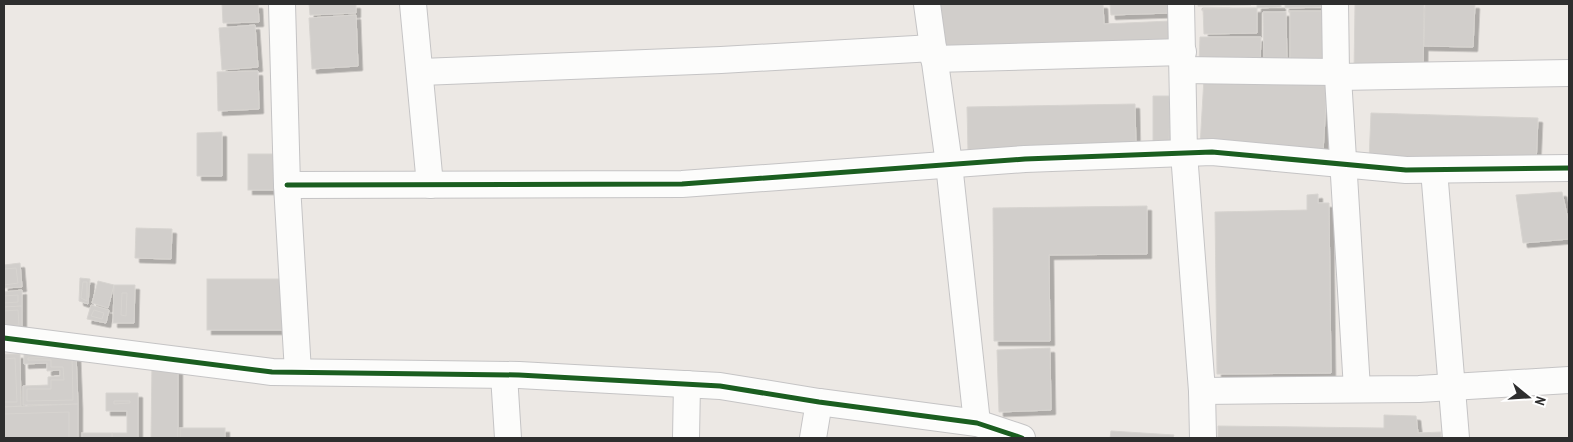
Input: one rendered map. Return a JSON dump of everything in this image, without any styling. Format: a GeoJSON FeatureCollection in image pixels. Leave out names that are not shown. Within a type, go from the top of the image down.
{"type":"FeatureCollection","features":[{"type":"Feature","properties":{"kind":"street"},"geometry":{"type":"LineString","coordinates":[[282,4],[287,185],[298,372]]}},
{"type":"Feature","properties":{"kind":"street"},"geometry":{"type":"LineString","coordinates":[[413,4],[421,72],[430,185]]}},
{"type":"Feature","properties":{"kind":"street"},"geometry":{"type":"LineString","coordinates":[[927,4],[949,164],[977,423]]}},
{"type":"Feature","properties":{"kind":"street"},"geometry":{"type":"LineString","coordinates":[[1181,4],[1184,153],[1202,391],[1203,438]]}},
{"type":"Feature","properties":{"kind":"street"},"geometry":{"type":"LineString","coordinates":[[1335,4],[1337,74],[1357,389]]}},
{"type":"Feature","properties":{"kind":"street"},"geometry":{"type":"LineString","coordinates":[[421,72],[934,53],[1183,61],[1337,74],[1569,73]]}},
{"type":"Feature","properties":{"kind":"street"},"geometry":{"type":"LineString","coordinates":[[287,185],[682,184],[1025,158],[1212,152],[1406,170],[1569,168]]}},
{"type":"Feature","properties":{"kind":"street"},"geometry":{"type":"LineString","coordinates":[[1434,170],[1456,438]]}},
{"type":"Feature","properties":{"kind":"street"},"geometry":{"type":"LineString","coordinates":[[4,338],[272,372],[504,375],[720,386],[818,402],[977,423],[1022,438]]}},
{"type":"Feature","properties":{"kind":"street"},"geometry":{"type":"LineString","coordinates":[[504,375],[508,438]]}},
{"type":"Feature","properties":{"kind":"street"},"geometry":{"type":"LineString","coordinates":[[1202,391],[1453,387],[1569,380]]}},
{"type":"Feature","properties":{"kind":"street"},"geometry":{"type":"LineString","coordinates":[[686,438],[687,384]]}},
{"type":"Feature","properties":{"kind":"street"},"geometry":{"type":"LineString","coordinates":[[813,438],[818,402]]}},
{"type":"Feature","properties":{"kind":"building"},"geometry":{"type":"Polygon","coordinates":[[[222,4],[258,4],[259,22],[223,23],[222,4]]]}},
{"type":"Feature","properties":{"kind":"building"},"geometry":{"type":"Polygon","coordinates":[[[309,4],[356,4],[356,13],[310,15],[309,4]]]}},
{"type":"Feature","properties":{"kind":"building"},"geometry":{"type":"Polygon","coordinates":[[[939,4],[1103,4],[1104,24],[1170,21],[1171,43],[941,54],[939,4]]]}},
{"type":"Feature","properties":{"kind":"building"},"geometry":{"type":"Polygon","coordinates":[[[1110,4],[1169,4],[1170,13],[1111,15],[1110,4]]]}},
{"type":"Feature","properties":{"kind":"building"},"geometry":{"type":"Polygon","coordinates":[[[1198,4],[1251,4],[1251,5],[1198,6],[1198,4]]]}},
{"type":"Feature","properties":{"kind":"building"},"geometry":{"type":"Polygon","coordinates":[[[1257,4],[1281,4],[1281,7],[1257,8],[1257,4]]]}},
{"type":"Feature","properties":{"kind":"building"},"geometry":{"type":"Polygon","coordinates":[[[1285,4],[1326,4],[1326,7],[1285,8],[1285,4]]]}},
{"type":"Feature","properties":{"kind":"building"},"geometry":{"type":"Polygon","coordinates":[[[1355,4],[1424,4],[1423,71],[1354,70],[1355,4]]]}},
{"type":"Feature","properties":{"kind":"building"},"geometry":{"type":"Polygon","coordinates":[[[1425,4],[1475,4],[1473,47],[1424,46],[1425,4]]]}},
{"type":"Feature","properties":{"kind":"building"},"geometry":{"type":"Polygon","coordinates":[[[1257,8],[1257,33],[1204,34],[1203,9],[1257,8]]]}},
{"type":"Feature","properties":{"kind":"building"},"geometry":{"type":"Polygon","coordinates":[[[1290,11],[1323,11],[1323,63],[1290,63],[1290,11]]]}},
{"type":"Feature","properties":{"kind":"building"},"geometry":{"type":"Polygon","coordinates":[[[1263,12],[1286,12],[1287,63],[1264,63],[1263,12]]]}},
{"type":"Feature","properties":{"kind":"building"},"geometry":{"type":"Polygon","coordinates":[[[356,15],[358,66],[312,69],[309,18],[356,15]]]}},
{"type":"Feature","properties":{"kind":"building"},"geometry":{"type":"Polygon","coordinates":[[[255,25],[258,67],[222,70],[219,28],[255,25]]]}},
{"type":"Feature","properties":{"kind":"building"},"geometry":{"type":"Polygon","coordinates":[[[1200,37],[1261,37],[1260,64],[1199,63],[1200,37]]]}},
{"type":"Feature","properties":{"kind":"building"},"geometry":{"type":"Polygon","coordinates":[[[258,71],[259,109],[218,111],[217,72],[258,71]]]}},
{"type":"Feature","properties":{"kind":"building"},"geometry":{"type":"Polygon","coordinates":[[[1204,78],[1327,85],[1323,152],[1200,146],[1204,78]]]}},
{"type":"Feature","properties":{"kind":"building"},"geometry":{"type":"Polygon","coordinates":[[[1153,96],[1170,96],[1169,144],[1153,143],[1153,96]]]}},
{"type":"Feature","properties":{"kind":"building"},"geometry":{"type":"Polygon","coordinates":[[[1135,104],[1136,149],[968,152],[967,107],[1135,104]]]}},
{"type":"Feature","properties":{"kind":"building"},"geometry":{"type":"Polygon","coordinates":[[[1371,113],[1538,118],[1536,165],[1369,160],[1371,113]]]}},
{"type":"Feature","properties":{"kind":"building"},"geometry":{"type":"Polygon","coordinates":[[[222,132],[222,176],[197,176],[197,133],[222,132]]]}},
{"type":"Feature","properties":{"kind":"building"},"geometry":{"type":"Polygon","coordinates":[[[248,154],[281,154],[281,190],[248,190],[248,154]]]}},
{"type":"Feature","properties":{"kind":"building"},"geometry":{"type":"Polygon","coordinates":[[[1562,192],[1569,224],[1569,239],[1523,243],[1516,195],[1562,192]]]}},
{"type":"Feature","properties":{"kind":"building"},"geometry":{"type":"Polygon","coordinates":[[[1318,194],[1318,203],[1329,203],[1331,373],[1217,374],[1215,212],[1307,210],[1307,195],[1318,194]]]}},
{"type":"Feature","properties":{"kind":"building"},"geometry":{"type":"Polygon","coordinates":[[[1147,206],[1147,254],[1049,255],[1050,341],[994,341],[993,208],[1147,206]]]}},
{"type":"Feature","properties":{"kind":"building"},"geometry":{"type":"Polygon","coordinates":[[[136,228],[172,229],[171,259],[135,258],[136,228]]]}},
{"type":"Feature","properties":{"kind":"building"},"geometry":{"type":"Polygon","coordinates":[[[20,263],[22,287],[4,288],[4,265],[20,263]]]}},
{"type":"Feature","properties":{"kind":"building"},"geometry":{"type":"Polygon","coordinates":[[[16,268],[18,283],[4,285],[4,269],[16,268]]]}},
{"type":"Feature","properties":{"kind":"building"},"geometry":{"type":"Polygon","coordinates":[[[80,278],[90,279],[88,304],[79,301],[80,278]]]}},
{"type":"Feature","properties":{"kind":"building"},"geometry":{"type":"Polygon","coordinates":[[[207,279],[284,279],[284,330],[207,330],[207,279]]]}},
{"type":"Feature","properties":{"kind":"building"},"geometry":{"type":"Polygon","coordinates":[[[98,281],[114,285],[108,308],[92,303],[98,281]]]}},
{"type":"Feature","properties":{"kind":"building"},"geometry":{"type":"Polygon","coordinates":[[[83,282],[87,282],[87,301],[81,298],[83,282]]]}},
{"type":"Feature","properties":{"kind":"building"},"geometry":{"type":"Polygon","coordinates":[[[114,285],[135,285],[134,323],[113,323],[114,285]]]}},
{"type":"Feature","properties":{"kind":"building"},"geometry":{"type":"Polygon","coordinates":[[[22,290],[22,306],[4,307],[4,292],[22,290]]]}},
{"type":"Feature","properties":{"kind":"building"},"geometry":{"type":"Polygon","coordinates":[[[122,293],[127,293],[126,316],[121,315],[122,293]]]}},
{"type":"Feature","properties":{"kind":"building"},"geometry":{"type":"Polygon","coordinates":[[[18,295],[18,302],[4,303],[4,296],[18,295]]]}},
{"type":"Feature","properties":{"kind":"building"},"geometry":{"type":"Polygon","coordinates":[[[91,305],[109,310],[106,323],[87,319],[91,305]]]}},
{"type":"Feature","properties":{"kind":"building"},"geometry":{"type":"Polygon","coordinates":[[[22,306],[22,329],[4,330],[4,307],[22,306]]]}},
{"type":"Feature","properties":{"kind":"building"},"geometry":{"type":"Polygon","coordinates":[[[18,310],[19,325],[4,326],[4,311],[18,310]]]}},
{"type":"Feature","properties":{"kind":"building"},"geometry":{"type":"Polygon","coordinates":[[[94,310],[104,313],[102,319],[91,316],[94,310]]]}},
{"type":"Feature","properties":{"kind":"building"},"geometry":{"type":"Polygon","coordinates":[[[1050,348],[1051,410],[999,412],[997,350],[1050,348]]]}},
{"type":"Feature","properties":{"kind":"building"},"geometry":{"type":"Polygon","coordinates":[[[76,353],[78,404],[23,405],[23,386],[48,385],[48,377],[60,376],[60,370],[47,371],[47,363],[24,364],[24,354],[76,353]]]}},
{"type":"Feature","properties":{"kind":"building"},"geometry":{"type":"Polygon","coordinates":[[[4,354],[20,354],[21,406],[4,407],[4,354]]]}},
{"type":"Feature","properties":{"kind":"building"},"geometry":{"type":"Polygon","coordinates":[[[72,357],[73,400],[27,401],[27,389],[51,389],[51,380],[64,380],[63,367],[51,367],[51,360],[28,360],[28,358],[72,357]]]}},
{"type":"Feature","properties":{"kind":"building"},"geometry":{"type":"Polygon","coordinates":[[[15,358],[17,402],[4,402],[4,359],[15,358]]]}},
{"type":"Feature","properties":{"kind":"building"},"geometry":{"type":"Polygon","coordinates":[[[152,361],[178,362],[178,438],[151,438],[152,361]]]}},
{"type":"Feature","properties":{"kind":"building"},"geometry":{"type":"Polygon","coordinates":[[[106,393],[138,393],[138,438],[112,438],[112,433],[127,433],[127,411],[106,411],[106,393]]]}},
{"type":"Feature","properties":{"kind":"building"},"geometry":{"type":"Polygon","coordinates":[[[114,401],[130,401],[130,403],[114,404],[114,401]]]}},
{"type":"Feature","properties":{"kind":"building"},"geometry":{"type":"Polygon","coordinates":[[[78,404],[78,438],[4,438],[4,407],[78,404]]]}},
{"type":"Feature","properties":{"kind":"building"},"geometry":{"type":"Polygon","coordinates":[[[69,412],[69,438],[4,438],[4,414],[69,412]]]}},
{"type":"Feature","properties":{"kind":"building"},"geometry":{"type":"Polygon","coordinates":[[[1384,415],[1416,416],[1418,433],[1441,432],[1441,438],[1218,438],[1218,426],[1384,428],[1384,415]]]}},
{"type":"Feature","properties":{"kind":"building"},"geometry":{"type":"Polygon","coordinates":[[[180,428],[225,428],[225,438],[180,438],[180,428]]]}},
{"type":"Feature","properties":{"kind":"building"},"geometry":{"type":"Polygon","coordinates":[[[1111,431],[1174,435],[1173,438],[1110,438],[1111,431]]]}},
{"type":"Feature","properties":{"kind":"building"},"geometry":{"type":"Polygon","coordinates":[[[82,433],[112,433],[112,438],[82,438],[82,433]]]}},
{"type":"Feature","properties":{"kind":"cycle path"},"geometry":{"type":"LineString","coordinates":[[287,185],[682,184],[1025,159],[1212,152],[1406,170],[1569,168]]}},
{"type":"Feature","properties":{"kind":"cycle path"},"geometry":{"type":"LineString","coordinates":[[4,338],[272,372],[519,375],[720,386],[819,402],[977,423],[1022,438]]}}]}
